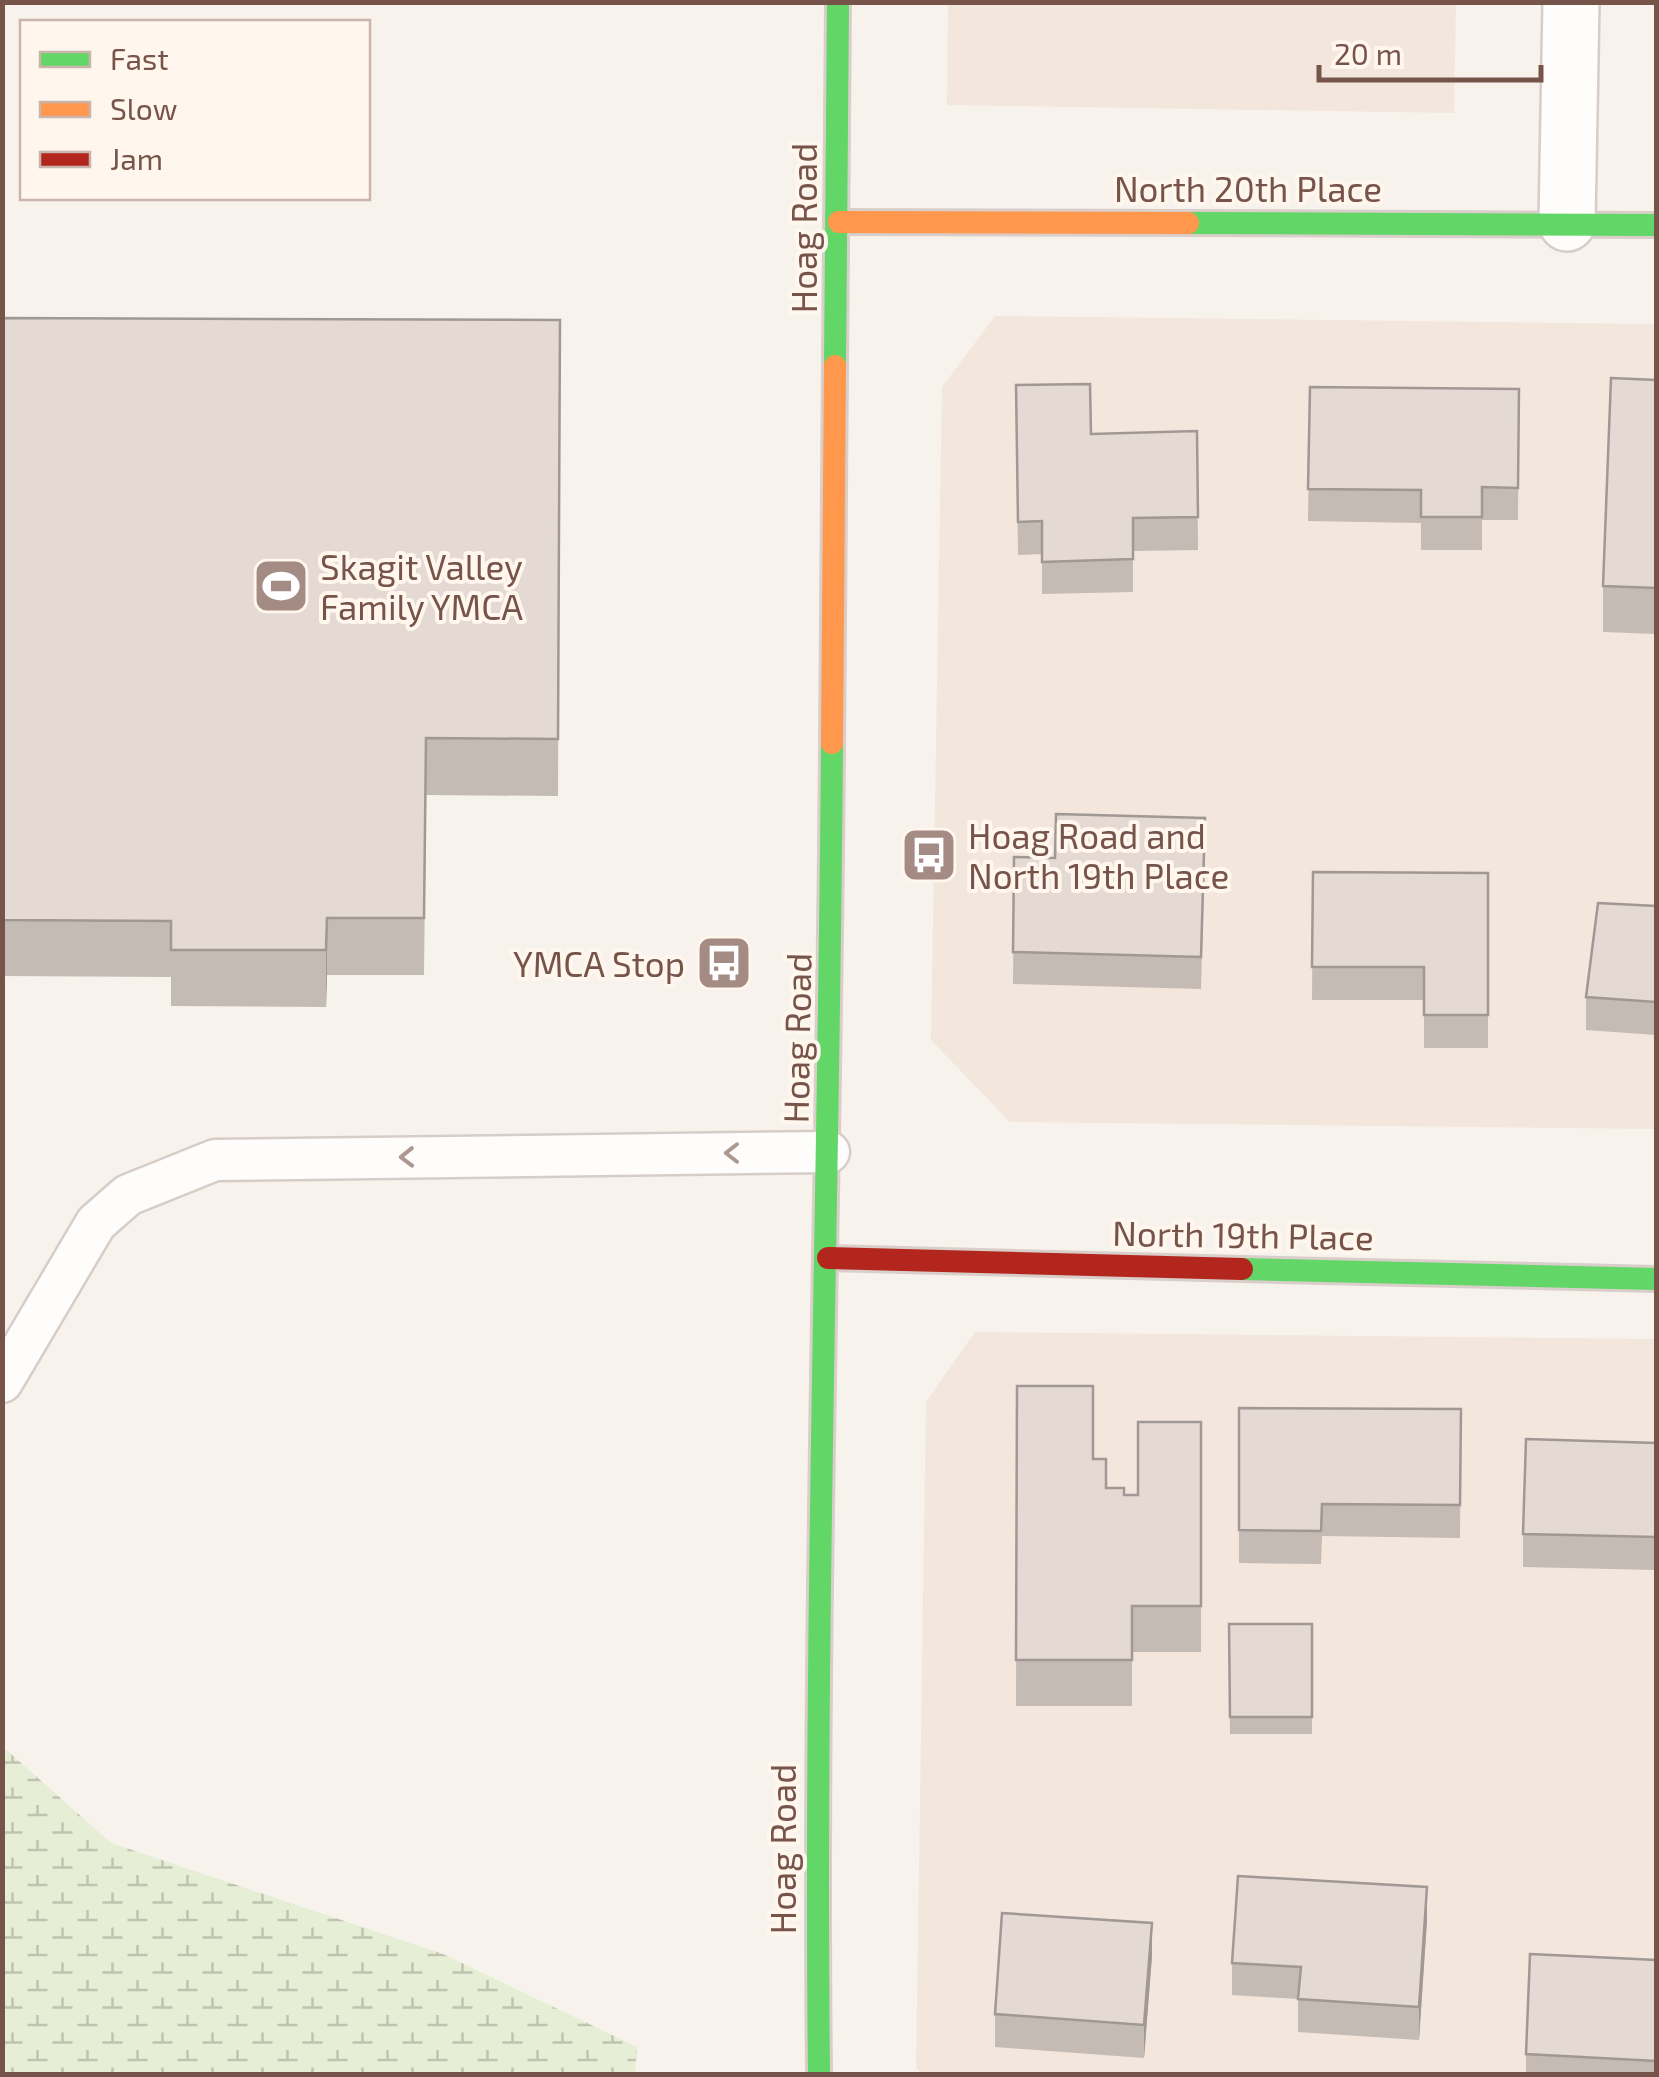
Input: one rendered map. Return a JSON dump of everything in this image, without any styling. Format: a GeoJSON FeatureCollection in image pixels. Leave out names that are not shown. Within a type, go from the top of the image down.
{"type":"FeatureCollection","features":[{"type":"Feature","properties":{"kind":"street","name":"Hoag Road"},"geometry":{"type":"LineString","coordinates":[[819,2074],[816,1784],[828,1258],[838,2]]}},
{"type":"Feature","properties":{"kind":"street"},"geometry":{"type":"LineString","coordinates":[[1568,223],[1572,2]]}},
{"type":"Feature","properties":{"kind":"street","name":"North 20th Place"},"geometry":{"type":"LineString","coordinates":[[839,222],[1656,225]]}},
{"type":"Feature","properties":{"kind":"street","name":"North 19th Place"},"geometry":{"type":"LineString","coordinates":[[828,1258],[1656,1279]]}},
{"type":"Feature","properties":{"kind":"lane"},"geometry":{"type":"LineString","coordinates":[[2,1382],[96,1223],[128,1195],[214,1160],[829,1152]]}},
{"type":"Feature","properties":{"kind":"shaded area"},"geometry":{"type":"Polygon","coordinates":[[[948,3],[1456,3],[1454,113],[947,105],[948,3]]]}},
{"type":"Feature","properties":{"kind":"shaded area"},"geometry":{"type":"Polygon","coordinates":[[[995,316],[1656,324],[1656,1129],[1010,1122],[931,1040],[942,387],[995,316]]]}},
{"type":"Feature","properties":{"kind":"shaded area"},"geometry":{"type":"Polygon","coordinates":[[[975,1332],[1656,1339],[1656,2074],[923,2074],[916,2068],[926,1402],[975,1332]]]}},
{"type":"Feature","properties":{"kind":"green space"},"geometry":{"type":"Polygon","coordinates":[[[2,1746],[111,1843],[443,1954],[637,2047],[635,2074],[3,2074],[2,1746]]]}},
{"type":"Feature","properties":{"kind":"building","name":"Skagit Valley Family YMCA"},"geometry":{"type":"Polygon","coordinates":[[[2,318],[560,320],[558,739],[426,738],[424,918],[327,918],[326,950],[171,950],[171,921],[2,920],[2,318]]]}},
{"type":"Feature","properties":{"kind":"building"},"geometry":{"type":"Polygon","coordinates":[[[1611,378],[1656,380],[1656,588],[1603,586],[1611,378]]]}},
{"type":"Feature","properties":{"kind":"building"},"geometry":{"type":"Polygon","coordinates":[[[1090,384],[1091,434],[1197,431],[1198,517],[1133,518],[1133,559],[1042,562],[1042,521],[1018,522],[1016,385],[1090,384]]]}},
{"type":"Feature","properties":{"kind":"building"},"geometry":{"type":"Polygon","coordinates":[[[1310,387],[1519,389],[1518,488],[1482,487],[1482,517],[1421,517],[1421,490],[1308,489],[1310,387]]]}},
{"type":"Feature","properties":{"kind":"building"},"geometry":{"type":"Polygon","coordinates":[[[1056,814],[1205,818],[1201,957],[1013,952],[1014,857],[1055,858],[1056,814]]]}},
{"type":"Feature","properties":{"kind":"building"},"geometry":{"type":"Polygon","coordinates":[[[1313,872],[1488,873],[1488,1015],[1424,1015],[1424,967],[1312,967],[1313,872]]]}},
{"type":"Feature","properties":{"kind":"building"},"geometry":{"type":"Polygon","coordinates":[[[1598,903],[1656,906],[1656,1002],[1586,997],[1598,903]]]}},
{"type":"Feature","properties":{"kind":"building"},"geometry":{"type":"Polygon","coordinates":[[[1017,1386],[1093,1386],[1093,1459],[1106,1459],[1106,1488],[1124,1488],[1124,1495],[1138,1495],[1138,1422],[1201,1422],[1201,1606],[1132,1606],[1132,1660],[1016,1660],[1017,1386]]]}},
{"type":"Feature","properties":{"kind":"building"},"geometry":{"type":"Polygon","coordinates":[[[1239,1408],[1461,1409],[1460,1505],[1322,1504],[1321,1531],[1239,1530],[1239,1408]]]}},
{"type":"Feature","properties":{"kind":"building"},"geometry":{"type":"Polygon","coordinates":[[[1526,1439],[1656,1443],[1656,1537],[1523,1534],[1526,1439]]]}},
{"type":"Feature","properties":{"kind":"building"},"geometry":{"type":"Polygon","coordinates":[[[1229,1624],[1312,1624],[1312,1717],[1230,1717],[1229,1624]]]}},
{"type":"Feature","properties":{"kind":"building"},"geometry":{"type":"Polygon","coordinates":[[[1238,1876],[1427,1887],[1419,2007],[1298,1999],[1301,1967],[1232,1963],[1238,1876]]]}},
{"type":"Feature","properties":{"kind":"building"},"geometry":{"type":"Polygon","coordinates":[[[1002,1913],[1152,1923],[1144,2025],[995,2014],[1002,1913]]]}},
{"type":"Feature","properties":{"kind":"building"},"geometry":{"type":"Polygon","coordinates":[[[1530,1954],[1656,1960],[1656,2061],[1526,2054],[1530,1954]]]}},
{"type":"Feature","properties":{"kind":"traffic: fast"},"geometry":{"type":"LineString","coordinates":[[835,366],[838,2]]}},
{"type":"Feature","properties":{"kind":"traffic: fast"},"geometry":{"type":"LineString","coordinates":[[1188,223],[1656,225]]}},
{"type":"Feature","properties":{"kind":"traffic: fast"},"geometry":{"type":"LineString","coordinates":[[819,2074],[820,1575],[832,743]]}},
{"type":"Feature","properties":{"kind":"traffic: fast"},"geometry":{"type":"LineString","coordinates":[[1242,1269],[1656,1279]]}},
{"type":"Feature","properties":{"kind":"traffic: slow"},"geometry":{"type":"LineString","coordinates":[[839,222],[1188,223]]}},
{"type":"Feature","properties":{"kind":"traffic: slow"},"geometry":{"type":"LineString","coordinates":[[832,743],[835,366]]}},
{"type":"Feature","properties":{"kind":"traffic: jam"},"geometry":{"type":"LineString","coordinates":[[828,1258],[1242,1269]]}},
{"type":"Feature","properties":{"kind":"place","name":"Skagit Valley Family YMCA"},"geometry":{"type":"Point","coordinates":[281,586]}},
{"type":"Feature","properties":{"kind":"place","name":"Hoag Road and North 19th Place"},"geometry":{"type":"Point","coordinates":[929,855]}},
{"type":"Feature","properties":{"kind":"place","name":"YMCA Stop"},"geometry":{"type":"Point","coordinates":[724,963]}}]}
